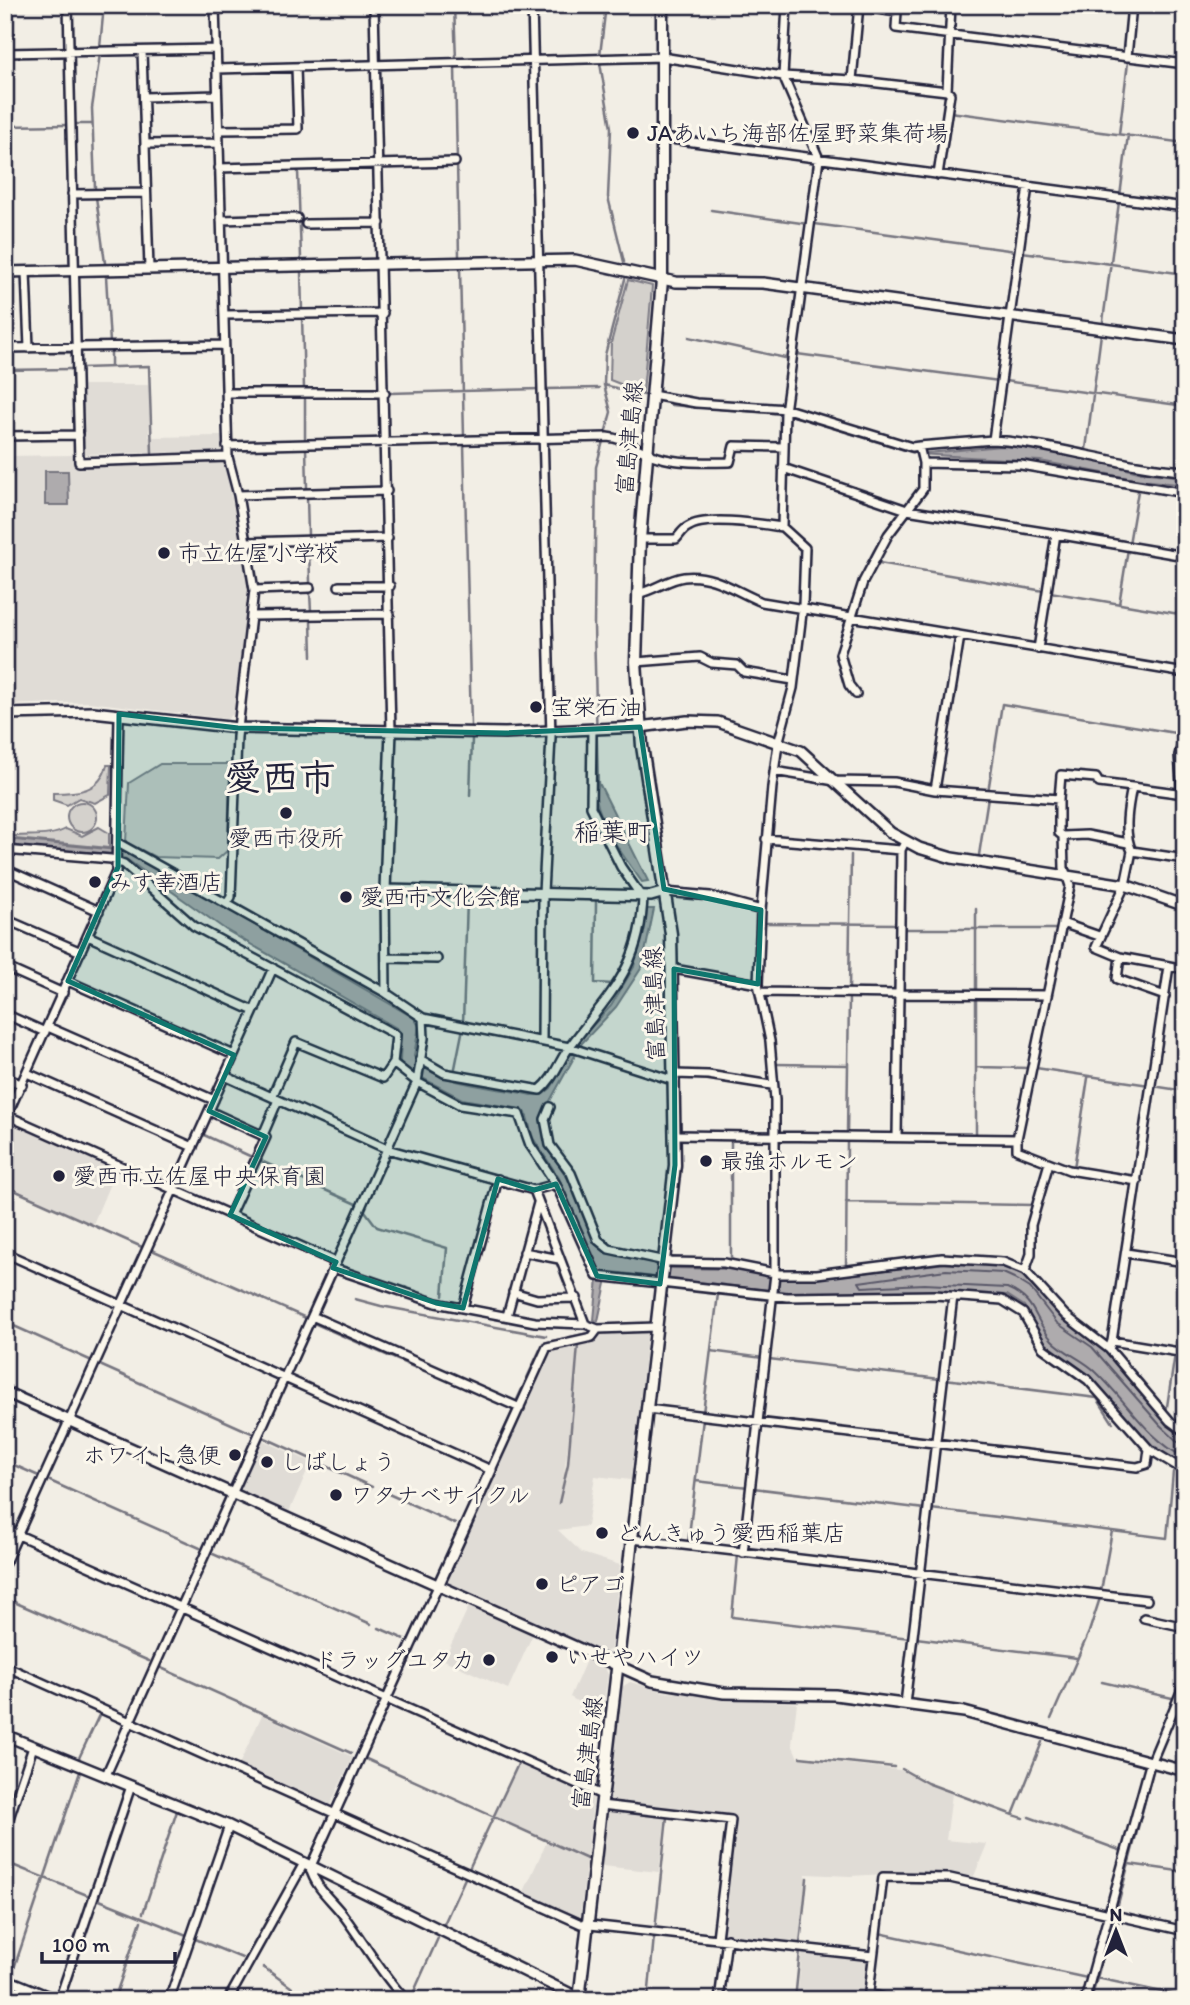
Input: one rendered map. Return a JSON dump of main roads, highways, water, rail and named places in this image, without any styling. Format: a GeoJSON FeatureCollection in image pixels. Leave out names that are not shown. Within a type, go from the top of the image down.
{"type":"FeatureCollection","features":[{"type":"Feature","properties":{"kind":"main road","name":"富島津島線"},"geometry":{"type":"LineString","coordinates":[[581,1999],[587,1925],[664,1261],[676,1135],[674,970],[640,727],[636,663],[639,540],[662,280],[662,5]]}},
{"type":"Feature","properties":{"kind":"water"},"geometry":{"type":"Polygon","coordinates":[[[1001,446],[1055,450],[1138,472],[1185,477],[1185,485],[1134,479],[1040,461],[917,454],[1001,446]]]}},
{"type":"Feature","properties":{"kind":"water"},"geometry":{"type":"Polygon","coordinates":[[[45,471],[68,471],[69,505],[45,505],[45,471]]]}},
{"type":"Feature","properties":{"kind":"water"},"geometry":{"type":"Polygon","coordinates":[[[594,784],[600,785],[648,881],[642,882],[611,836],[600,811],[594,784]]]}},
{"type":"Feature","properties":{"kind":"water"},"geometry":{"type":"Polygon","coordinates":[[[5,839],[128,851],[414,1018],[419,1026],[414,1056],[421,1065],[434,1073],[449,1079],[531,1095],[542,1095],[551,1088],[578,1041],[611,1006],[634,967],[645,909],[654,909],[642,967],[616,1007],[582,1043],[540,1119],[546,1145],[568,1179],[592,1237],[605,1251],[645,1259],[671,1268],[734,1269],[789,1278],[820,1278],[946,1263],[1005,1266],[1035,1283],[1062,1318],[1096,1341],[1165,1420],[1185,1438],[1185,1466],[1146,1441],[1091,1376],[1045,1344],[1024,1306],[1007,1295],[924,1291],[802,1294],[612,1272],[608,1274],[598,1321],[594,1320],[599,1268],[595,1265],[559,1178],[533,1138],[526,1113],[521,1109],[462,1099],[409,1071],[400,1062],[401,1038],[398,1029],[226,930],[126,859],[109,854],[5,846],[5,839]]]}},
{"type":"Feature","properties":{"kind":"waterway"},"geometry":{"type":"LineString","coordinates":[[100,47],[104,5]]}},
{"type":"Feature","properties":{"kind":"waterway"},"geometry":{"type":"LineString","coordinates":[[454,5],[456,60]]}},
{"type":"Feature","properties":{"kind":"waterway"},"geometry":{"type":"LineString","coordinates":[[600,55],[606,5]]}},
{"type":"Feature","properties":{"kind":"waterway"},"geometry":{"type":"LineString","coordinates":[[1133,26],[1137,5]]}},
{"type":"Feature","properties":{"kind":"waterway"},"geometry":{"type":"LineString","coordinates":[[619,8],[654,8]]}},
{"type":"Feature","properties":{"kind":"waterway"},"geometry":{"type":"LineString","coordinates":[[95,188],[92,108],[100,54]]}},
{"type":"Feature","properties":{"kind":"waterway"},"geometry":{"type":"LineString","coordinates":[[615,62],[654,62]]}},
{"type":"Feature","properties":{"kind":"waterway"},"geometry":{"type":"LineString","coordinates":[[1119,134],[1128,62]]}},
{"type":"Feature","properties":{"kind":"waterway"},"geometry":{"type":"LineString","coordinates":[[600,63],[611,128],[608,197],[624,262]]}},
{"type":"Feature","properties":{"kind":"waterway"},"geometry":{"type":"LineString","coordinates":[[455,67],[459,256]]}},
{"type":"Feature","properties":{"kind":"waterway"},"geometry":{"type":"LineString","coordinates":[[950,112],[1185,143]]}},
{"type":"Feature","properties":{"kind":"waterway"},"geometry":{"type":"LineString","coordinates":[[74,124],[92,124]]}},
{"type":"Feature","properties":{"kind":"waterway"},"geometry":{"type":"LineString","coordinates":[[5,126],[67,125]]}},
{"type":"Feature","properties":{"kind":"waterway"},"geometry":{"type":"LineString","coordinates":[[1120,196],[1128,135]]}},
{"type":"Feature","properties":{"kind":"waterway"},"geometry":{"type":"LineString","coordinates":[[298,171],[301,258]]}},
{"type":"Feature","properties":{"kind":"waterway"},"geometry":{"type":"LineString","coordinates":[[96,197],[105,263]]}},
{"type":"Feature","properties":{"kind":"waterway"},"geometry":{"type":"LineString","coordinates":[[1103,321],[1119,202]]}},
{"type":"Feature","properties":{"kind":"waterway"},"geometry":{"type":"LineString","coordinates":[[711,210],[808,224]]}},
{"type":"Feature","properties":{"kind":"waterway"},"geometry":{"type":"LineString","coordinates":[[815,224],[1016,251]]}},
{"type":"Feature","properties":{"kind":"waterway"},"geometry":{"type":"LineString","coordinates":[[1022,252],[1185,274]]}},
{"type":"Feature","properties":{"kind":"waterway"},"geometry":{"type":"LineString","coordinates":[[460,268],[464,437]]}},
{"type":"Feature","properties":{"kind":"waterway"},"geometry":{"type":"LineString","coordinates":[[301,271],[302,311]]}},
{"type":"Feature","properties":{"kind":"waterway"},"geometry":{"type":"LineString","coordinates":[[106,276],[110,343]]}},
{"type":"Feature","properties":{"kind":"waterway"},"geometry":{"type":"LineString","coordinates":[[598,787],[594,626],[596,467],[611,412],[604,385],[605,355],[625,279]]}},
{"type":"Feature","properties":{"kind":"waterway"},"geometry":{"type":"LineString","coordinates":[[302,316],[304,389]]}},
{"type":"Feature","properties":{"kind":"waterway"},"geometry":{"type":"LineString","coordinates":[[1086,449],[1101,334]]}},
{"type":"Feature","properties":{"kind":"waterway"},"geometry":{"type":"LineString","coordinates":[[689,337],[790,359]]}},
{"type":"Feature","properties":{"kind":"waterway"},"geometry":{"type":"LineString","coordinates":[[111,351],[111,367]]}},
{"type":"Feature","properties":{"kind":"waterway"},"geometry":{"type":"LineString","coordinates":[[797,354],[999,381]]}},
{"type":"Feature","properties":{"kind":"waterway"},"geometry":{"type":"LineString","coordinates":[[81,368],[149,366],[152,453]]}},
{"type":"Feature","properties":{"kind":"waterway"},"geometry":{"type":"LineString","coordinates":[[5,370],[71,369]]}},
{"type":"Feature","properties":{"kind":"waterway"},"geometry":{"type":"LineString","coordinates":[[1005,381],[1185,406]]}},
{"type":"Feature","properties":{"kind":"waterway"},"geometry":{"type":"LineString","coordinates":[[604,385],[644,395]]}},
{"type":"Feature","properties":{"kind":"waterway"},"geometry":{"type":"LineString","coordinates":[[545,389],[599,388]]}},
{"type":"Feature","properties":{"kind":"waterway"},"geometry":{"type":"LineString","coordinates":[[390,393],[540,389]]}},
{"type":"Feature","properties":{"kind":"waterway"},"geometry":{"type":"LineString","coordinates":[[305,400],[305,438]]}},
{"type":"Feature","properties":{"kind":"waterway"},"geometry":{"type":"LineString","coordinates":[[671,405],[782,414]]}},
{"type":"Feature","properties":{"kind":"waterway"},"geometry":{"type":"LineString","coordinates":[[790,415],[921,455]]}},
{"type":"Feature","properties":{"kind":"waterway"},"geometry":{"type":"LineString","coordinates":[[464,444],[471,726]]}},
{"type":"Feature","properties":{"kind":"waterway"},"geometry":{"type":"LineString","coordinates":[[306,447],[307,488]]}},
{"type":"Feature","properties":{"kind":"waterway"},"geometry":{"type":"LineString","coordinates":[[916,455],[920,468]]}},
{"type":"Feature","properties":{"kind":"waterway"},"geometry":{"type":"LineString","coordinates":[[1129,544],[1138,491]]}},
{"type":"Feature","properties":{"kind":"waterway"},"geometry":{"type":"LineString","coordinates":[[307,497],[308,535]]}},
{"type":"Feature","properties":{"kind":"waterway"},"geometry":{"type":"LineString","coordinates":[[849,614],[869,561],[898,514]]}},
{"type":"Feature","properties":{"kind":"waterway"},"geometry":{"type":"LineString","coordinates":[[309,546],[310,582]]}},
{"type":"Feature","properties":{"kind":"waterway"},"geometry":{"type":"LineString","coordinates":[[1119,604],[1128,549]]}},
{"type":"Feature","properties":{"kind":"waterway"},"geometry":{"type":"LineString","coordinates":[[879,563],[1044,591]]}},
{"type":"Feature","properties":{"kind":"waterway"},"geometry":{"type":"LineString","coordinates":[[1050,592],[1185,615]]}},
{"type":"Feature","properties":{"kind":"waterway"},"geometry":{"type":"LineString","coordinates":[[310,593],[311,611]]}},
{"type":"Feature","properties":{"kind":"waterway"},"geometry":{"type":"LineString","coordinates":[[311,621],[312,656]]}},
{"type":"Feature","properties":{"kind":"waterway"},"geometry":{"type":"LineString","coordinates":[[988,792],[1002,704],[1181,734],[1185,721]]}},
{"type":"Feature","properties":{"kind":"waterway"},"geometry":{"type":"LineString","coordinates":[[470,795],[472,739]]}},
{"type":"Feature","properties":{"kind":"waterway"},"geometry":{"type":"LineString","coordinates":[[979,855],[988,797]]}},
{"type":"Feature","properties":{"kind":"waterway"},"geometry":{"type":"LineString","coordinates":[[849,990],[851,855]]}},
{"type":"Feature","properties":{"kind":"waterway"},"geometry":{"type":"LineString","coordinates":[[463,1023],[467,899]]}},
{"type":"Feature","properties":{"kind":"waterway"},"geometry":{"type":"LineString","coordinates":[[596,902],[595,983],[614,984]]}},
{"type":"Feature","properties":{"kind":"waterway"},"geometry":{"type":"LineString","coordinates":[[976,909],[976,992]]}},
{"type":"Feature","properties":{"kind":"waterway"},"geometry":{"type":"LineString","coordinates":[[764,923],[897,924]]}},
{"type":"Feature","properties":{"kind":"waterway"},"geometry":{"type":"LineString","coordinates":[[903,929],[1058,929]]}},
{"type":"Feature","properties":{"kind":"waterway"},"geometry":{"type":"LineString","coordinates":[[847,1134],[849,996]]}},
{"type":"Feature","properties":{"kind":"waterway"},"geometry":{"type":"LineString","coordinates":[[976,997],[976,1135]]}},
{"type":"Feature","properties":{"kind":"waterway"},"geometry":{"type":"LineString","coordinates":[[454,1073],[463,1028]]}},
{"type":"Feature","properties":{"kind":"waterway"},"geometry":{"type":"LineString","coordinates":[[774,1064],[848,1065]]}},
{"type":"Feature","properties":{"kind":"waterway"},"geometry":{"type":"LineString","coordinates":[[976,1067],[1029,1068]]}},
{"type":"Feature","properties":{"kind":"waterway"},"geometry":{"type":"LineString","coordinates":[[1036,1068],[1149,1085]]}},
{"type":"Feature","properties":{"kind":"waterway"},"geometry":{"type":"LineString","coordinates":[[1074,1168],[1088,1078]]}},
{"type":"Feature","properties":{"kind":"waterway"},"geometry":{"type":"LineString","coordinates":[[1153,1086],[1185,1091]]}},
{"type":"Feature","properties":{"kind":"waterway"},"geometry":{"type":"LineString","coordinates":[[204,1135],[254,1158]]}},
{"type":"Feature","properties":{"kind":"waterway"},"geometry":{"type":"LineString","coordinates":[[731,1138],[731,1261]]}},
{"type":"Feature","properties":{"kind":"waterway"},"geometry":{"type":"LineString","coordinates":[[846,1265],[847,1140]]}},
{"type":"Feature","properties":{"kind":"waterway"},"geometry":{"type":"LineString","coordinates":[[261,1161],[356,1204]]}},
{"type":"Feature","properties":{"kind":"waterway"},"geometry":{"type":"LineString","coordinates":[[1041,1182],[1044,1165]]}},
{"type":"Feature","properties":{"kind":"waterway"},"geometry":{"type":"LineString","coordinates":[[5,1186],[142,1247]]}},
{"type":"Feature","properties":{"kind":"waterway"},"geometry":{"type":"LineString","coordinates":[[846,1202],[1033,1205]]}},
{"type":"Feature","properties":{"kind":"waterway"},"geometry":{"type":"LineString","coordinates":[[1029,1222],[1034,1205]]}},
{"type":"Feature","properties":{"kind":"waterway"},"geometry":{"type":"LineString","coordinates":[[365,1211],[377,1227],[447,1248],[443,1296]]}},
{"type":"Feature","properties":{"kind":"waterway"},"geometry":{"type":"LineString","coordinates":[[1027,1257],[1028,1239]]}},
{"type":"Feature","properties":{"kind":"waterway"},"geometry":{"type":"LineString","coordinates":[[152,1250],[306,1318]]}},
{"type":"Feature","properties":{"kind":"waterway"},"geometry":{"type":"LineString","coordinates":[[1176,1350],[1185,1292]]}},
{"type":"Feature","properties":{"kind":"waterway"},"geometry":{"type":"LineString","coordinates":[[703,1413],[718,1294]]}},
{"type":"Feature","properties":{"kind":"waterway"},"geometry":{"type":"LineString","coordinates":[[355,1299],[546,1336]]}},
{"type":"Feature","properties":{"kind":"waterway"},"geometry":{"type":"LineString","coordinates":[[5,1322],[92,1361]]}},
{"type":"Feature","properties":{"kind":"waterway"},"geometry":{"type":"LineString","coordinates":[[316,1324],[416,1368]]}},
{"type":"Feature","properties":{"kind":"waterway"},"geometry":{"type":"LineString","coordinates":[[516,1402],[543,1343],[588,1333]]}},
{"type":"Feature","properties":{"kind":"waterway"},"geometry":{"type":"LineString","coordinates":[[559,1503],[568,1464],[578,1345]]}},
{"type":"Feature","properties":{"kind":"waterway"},"geometry":{"type":"LineString","coordinates":[[711,1351],[763,1358]]}},
{"type":"Feature","properties":{"kind":"waterway"},"geometry":{"type":"LineString","coordinates":[[1166,1413],[1175,1354]]}},
{"type":"Feature","properties":{"kind":"waterway"},"geometry":{"type":"LineString","coordinates":[[769,1359],[940,1379]]}},
{"type":"Feature","properties":{"kind":"waterway"},"geometry":{"type":"LineString","coordinates":[[102,1366],[254,1434]]}},
{"type":"Feature","properties":{"kind":"waterway"},"geometry":{"type":"LineString","coordinates":[[945,1379],[1097,1398],[1113,1423]]}},
{"type":"Feature","properties":{"kind":"waterway"},"geometry":{"type":"LineString","coordinates":[[489,1463],[513,1410]]}},
{"type":"Feature","properties":{"kind":"waterway"},"geometry":{"type":"LineString","coordinates":[[688,1544],[703,1419]]}},
{"type":"Feature","properties":{"kind":"waterway"},"geometry":{"type":"LineString","coordinates":[[263,1437],[372,1487]]}},
{"type":"Feature","properties":{"kind":"waterway"},"geometry":{"type":"LineString","coordinates":[[5,1461],[41,1477]]}},
{"type":"Feature","properties":{"kind":"waterway"},"geometry":{"type":"LineString","coordinates":[[1101,1591],[1112,1531],[1167,1538],[1173,1472]]}},
{"type":"Feature","properties":{"kind":"waterway"},"geometry":{"type":"LineString","coordinates":[[50,1481],[200,1548]]}},
{"type":"Feature","properties":{"kind":"waterway"},"geometry":{"type":"LineString","coordinates":[[696,1481],[748,1487]]}},
{"type":"Feature","properties":{"kind":"waterway"},"geometry":{"type":"LineString","coordinates":[[753,1488],[925,1509]]}},
{"type":"Feature","properties":{"kind":"waterway"},"geometry":{"type":"LineString","coordinates":[[384,1492],[455,1524]]}},
{"type":"Feature","properties":{"kind":"waterway"},"geometry":{"type":"LineString","coordinates":[[931,1509],[1112,1531]]}},
{"type":"Feature","properties":{"kind":"waterway"},"geometry":{"type":"LineString","coordinates":[[5,1573],[19,1543]]}},
{"type":"Feature","properties":{"kind":"waterway"},"geometry":{"type":"LineString","coordinates":[[689,1549],[738,1555],[732,1617],[910,1638]]}},
{"type":"Feature","properties":{"kind":"waterway"},"geometry":{"type":"LineString","coordinates":[[213,1554],[371,1624]]}},
{"type":"Feature","properties":{"kind":"waterway"},"geometry":{"type":"LineString","coordinates":[[384,1693],[430,1592]]}},
{"type":"Feature","properties":{"kind":"waterway"},"geometry":{"type":"LineString","coordinates":[[5,1598],[149,1661]]}},
{"type":"Feature","properties":{"kind":"waterway"},"geometry":{"type":"LineString","coordinates":[[1051,1719],[1089,1632],[1100,1598]]}},
{"type":"Feature","properties":{"kind":"waterway"},"geometry":{"type":"LineString","coordinates":[[379,1628],[404,1639]]}},
{"type":"Feature","properties":{"kind":"waterway"},"geometry":{"type":"LineString","coordinates":[[916,1638],[1077,1658]]}},
{"type":"Feature","properties":{"kind":"waterway"},"geometry":{"type":"LineString","coordinates":[[159,1667],[351,1753]]}},
{"type":"Feature","properties":{"kind":"waterway"},"geometry":{"type":"LineString","coordinates":[[5,1670],[125,1724]]}},
{"type":"Feature","properties":{"kind":"waterway"},"geometry":{"type":"LineString","coordinates":[[1102,1682],[1172,1698]]}},
{"type":"Feature","properties":{"kind":"waterway"},"geometry":{"type":"LineString","coordinates":[[310,1857],[380,1703]]}},
{"type":"Feature","properties":{"kind":"waterway"},"geometry":{"type":"LineString","coordinates":[[79,1758],[100,1713]]}},
{"type":"Feature","properties":{"kind":"waterway"},"geometry":{"type":"LineString","coordinates":[[134,1728],[220,1766]]}},
{"type":"Feature","properties":{"kind":"waterway"},"geometry":{"type":"LineString","coordinates":[[1023,1818],[1013,1815],[1042,1742]]}},
{"type":"Feature","properties":{"kind":"waterway"},"geometry":{"type":"LineString","coordinates":[[800,1757],[894,1767]]}},
{"type":"Feature","properties":{"kind":"waterway"},"geometry":{"type":"LineString","coordinates":[[364,1758],[587,1859]]}},
{"type":"Feature","properties":{"kind":"waterway"},"geometry":{"type":"LineString","coordinates":[[468,1871],[519,1762]]}},
{"type":"Feature","properties":{"kind":"waterway"},"geometry":{"type":"LineString","coordinates":[[902,1769],[927,1783],[1013,1815]]}},
{"type":"Feature","properties":{"kind":"waterway"},"geometry":{"type":"LineString","coordinates":[[11,1977],[80,1772]]}},
{"type":"Feature","properties":{"kind":"waterway"},"geometry":{"type":"LineString","coordinates":[[1116,1912],[1152,1774]]}},
{"type":"Feature","properties":{"kind":"waterway"},"geometry":{"type":"LineString","coordinates":[[143,1913],[177,1811]]}},
{"type":"Feature","properties":{"kind":"waterway"},"geometry":{"type":"LineString","coordinates":[[655,1930],[667,1817]]}},
{"type":"Feature","properties":{"kind":"waterway"},"geometry":{"type":"LineString","coordinates":[[1029,1817],[1122,1851]]}},
{"type":"Feature","properties":{"kind":"waterway"},"geometry":{"type":"LineString","coordinates":[[5,1862],[189,1936]]}},
{"type":"Feature","properties":{"kind":"waterway"},"geometry":{"type":"LineString","coordinates":[[1129,1864],[1185,1872]]}},
{"type":"Feature","properties":{"kind":"waterway"},"geometry":{"type":"LineString","coordinates":[[444,1924],[466,1876]]}},
{"type":"Feature","properties":{"kind":"waterway"},"geometry":{"type":"LineString","coordinates":[[233,2000],[301,1877]]}},
{"type":"Feature","properties":{"kind":"waterway"},"geometry":{"type":"LineString","coordinates":[[800,1944],[807,1878]]}},
{"type":"Feature","properties":{"kind":"waterway"},"geometry":{"type":"LineString","coordinates":[[1091,2000],[1113,1920]]}},
{"type":"Feature","properties":{"kind":"waterway"},"geometry":{"type":"LineString","coordinates":[[114,2000],[141,1921]]}},
{"type":"Feature","properties":{"kind":"waterway"},"geometry":{"type":"LineString","coordinates":[[879,1933],[1087,1978]]}},
{"type":"Feature","properties":{"kind":"waterway"},"geometry":{"type":"LineString","coordinates":[[648,2000],[654,1936]]}},
{"type":"Feature","properties":{"kind":"waterway"},"geometry":{"type":"LineString","coordinates":[[193,1938],[242,1958]]}},
{"type":"Feature","properties":{"kind":"waterway"},"geometry":{"type":"LineString","coordinates":[[412,1996],[438,1938]]}},
{"type":"Feature","properties":{"kind":"waterway"},"geometry":{"type":"LineString","coordinates":[[795,2000],[800,1951]]}},
{"type":"Feature","properties":{"kind":"waterway"},"geometry":{"type":"LineString","coordinates":[[263,1967],[309,2000]]}},
{"type":"Feature","properties":{"kind":"waterway"},"geometry":{"type":"LineString","coordinates":[[1097,1978],[1185,1997]]}},
{"type":"Feature","properties":{"kind":"waterway"},"geometry":{"type":"LineString","coordinates":[[5,1994],[9,1984]]}},
{"type":"Feature","properties":{"kind":"place","name":"JAあいち海部佐屋野菜集荷場"},"geometry":{"type":"Point","coordinates":[633,133]}},
{"type":"Feature","properties":{"kind":"place","name":"市立佐屋小学校"},"geometry":{"type":"Point","coordinates":[164,553]}},
{"type":"Feature","properties":{"kind":"place","name":"宝栄石油"},"geometry":{"type":"Point","coordinates":[536,707]}},
{"type":"Feature","properties":{"kind":"place","name":"愛西市役所"},"geometry":{"type":"Point","coordinates":[286,813]}},
{"type":"Feature","properties":{"kind":"place","name":"みす幸酒店"},"geometry":{"type":"Point","coordinates":[95,882]}},
{"type":"Feature","properties":{"kind":"place","name":"愛西市文化会館"},"geometry":{"type":"Point","coordinates":[346,897]}},
{"type":"Feature","properties":{"kind":"place","name":"最強ホルモン"},"geometry":{"type":"Point","coordinates":[706,1161]}},
{"type":"Feature","properties":{"kind":"place","name":"愛西市立佐屋中央保育園"},"geometry":{"type":"Point","coordinates":[59,1176]}},
{"type":"Feature","properties":{"kind":"place","name":"ホワイト急便"},"geometry":{"type":"Point","coordinates":[235,1455]}},
{"type":"Feature","properties":{"kind":"place","name":"しばしょう"},"geometry":{"type":"Point","coordinates":[267,1462]}},
{"type":"Feature","properties":{"kind":"place","name":"ワタナベサイクル"},"geometry":{"type":"Point","coordinates":[336,1495]}},
{"type":"Feature","properties":{"kind":"place","name":"どんきゅう愛西稲葉店"},"geometry":{"type":"Point","coordinates":[602,1533]}},
{"type":"Feature","properties":{"kind":"place","name":"ピアゴ"},"geometry":{"type":"Point","coordinates":[542,1584]}},
{"type":"Feature","properties":{"kind":"place","name":"いせやハイツ"},"geometry":{"type":"Point","coordinates":[552,1657]}},
{"type":"Feature","properties":{"kind":"place","name":"ドラッグユタカ"},"geometry":{"type":"Point","coordinates":[489,1660]}},
{"type":"Feature","properties":{"kind":"district","name":"愛西市"},"geometry":{"type":"Point","coordinates":[280,777]}},
{"type":"Feature","properties":{"kind":"district","name":"稲葉町"},"geometry":{"type":"Point","coordinates":[613,832]}}]}
